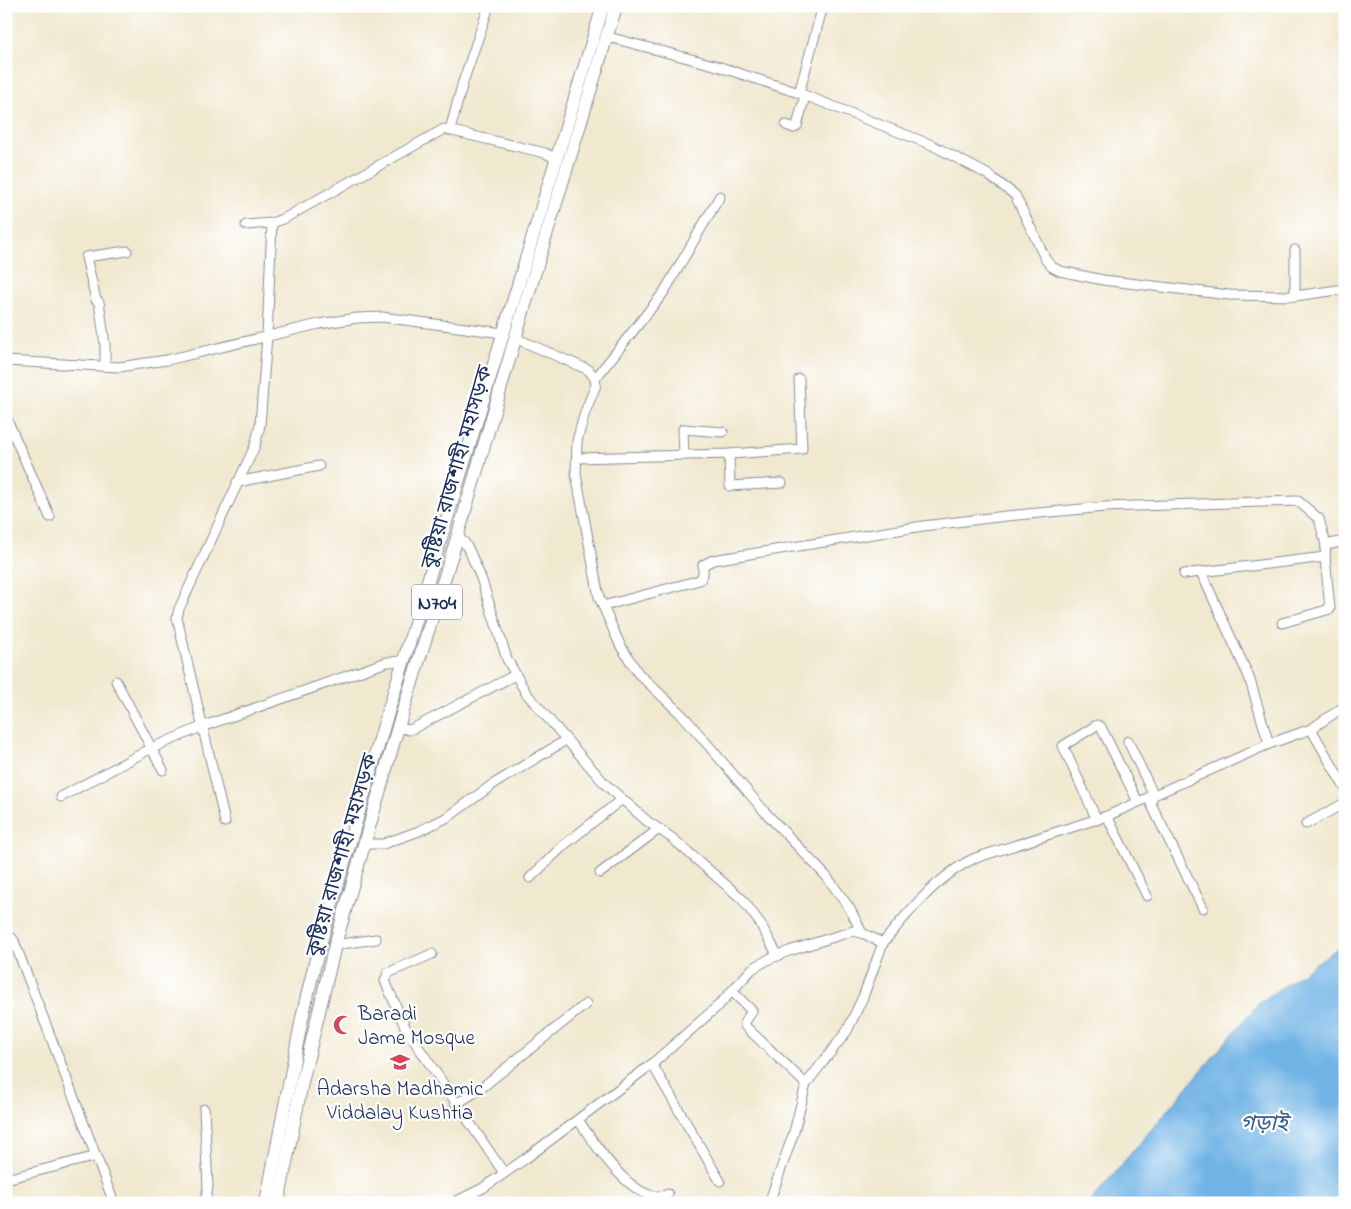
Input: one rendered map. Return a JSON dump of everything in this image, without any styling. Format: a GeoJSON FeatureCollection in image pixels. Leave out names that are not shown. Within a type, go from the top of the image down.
{"type":"FeatureCollection","features":[{"type":"Feature","properties":{"kind":"highway","name":"কুষ্টিয়া রাজশাহী মহাসড়ক"},"geometry":{"type":"LineString","coordinates":[[266,1203],[276,1194],[335,945],[407,696],[457,538],[515,338],[518,306],[557,159],[603,6]]}},
{"type":"Feature","properties":{"kind":"highway","name":"কুষ্টিয়া রাজশাহী মহাসড়ক"},"geometry":{"type":"LineString","coordinates":[[276,1194],[303,1013],[317,955],[503,333],[518,306],[608,37],[616,6]]}},
{"type":"Feature","properties":{"kind":"highway"},"geometry":{"type":"LineString","coordinates":[[395,692],[407,696]]}},
{"type":"Feature","properties":{"kind":"highway"},"geometry":{"type":"LineString","coordinates":[[317,955],[331,961]]}},
{"type":"Feature","properties":{"kind":"street"},"geometry":{"type":"LineString","coordinates":[[450,130],[489,6]]}},
{"type":"Feature","properties":{"kind":"street"},"geometry":{"type":"LineString","coordinates":[[786,125],[794,128],[796,126],[823,6]]}},
{"type":"Feature","properties":{"kind":"street"},"geometry":{"type":"LineString","coordinates":[[608,37],[714,65],[802,94],[932,145],[988,174],[1016,195],[1046,260],[1052,267],[1060,271],[1103,280],[1220,294],[1295,296],[1345,289]]}},
{"type":"Feature","properties":{"kind":"street"},"geometry":{"type":"LineString","coordinates":[[246,226],[272,223],[286,218],[440,130],[450,130],[545,153],[557,159]]}},
{"type":"Feature","properties":{"kind":"street"},"geometry":{"type":"LineString","coordinates":[[720,196],[662,296],[596,380],[577,441],[576,474],[582,514],[603,606],[620,645],[638,673],[686,719],[764,812],[827,877],[850,909],[862,933]]}},
{"type":"Feature","properties":{"kind":"street"},"geometry":{"type":"LineString","coordinates":[[225,822],[177,618],[179,609],[254,446],[260,425],[267,336],[272,223]]}},
{"type":"Feature","properties":{"kind":"street"},"geometry":{"type":"LineString","coordinates":[[1295,250],[1295,296]]}},
{"type":"Feature","properties":{"kind":"street"},"geometry":{"type":"LineString","coordinates":[[104,366],[105,344],[99,302],[96,300],[86,257],[127,251]]}},
{"type":"Feature","properties":{"kind":"street"},"geometry":{"type":"LineString","coordinates":[[6,361],[119,367],[168,360],[319,324],[357,318],[382,317],[503,333]]}},
{"type":"Feature","properties":{"kind":"street"},"geometry":{"type":"LineString","coordinates":[[515,338],[589,370],[596,380]]}},
{"type":"Feature","properties":{"kind":"street"},"geometry":{"type":"LineString","coordinates":[[576,458],[729,454],[802,449],[799,379]]}},
{"type":"Feature","properties":{"kind":"street"},"geometry":{"type":"LineString","coordinates":[[6,417],[14,440],[32,472],[50,517]]}},
{"type":"Feature","properties":{"kind":"street"},"geometry":{"type":"LineString","coordinates":[[684,454],[682,431],[684,429],[723,432]]}},
{"type":"Feature","properties":{"kind":"street"},"geometry":{"type":"LineString","coordinates":[[729,454],[730,486],[782,482]]}},
{"type":"Feature","properties":{"kind":"street"},"geometry":{"type":"LineString","coordinates":[[237,482],[319,466]]}},
{"type":"Feature","properties":{"kind":"street"},"geometry":{"type":"LineString","coordinates":[[603,606],[700,580],[703,574],[703,565],[713,560],[924,526],[1105,507],[1298,500],[1319,519],[1326,544],[1325,557],[1330,610],[1282,623]]}},
{"type":"Feature","properties":{"kind":"street"},"geometry":{"type":"LineString","coordinates":[[457,538],[464,542],[470,550],[500,640],[515,676],[526,693],[605,784],[742,899],[760,923],[778,956]]}},
{"type":"Feature","properties":{"kind":"street"},"geometry":{"type":"LineString","coordinates":[[1326,544],[1345,541]]}},
{"type":"Feature","properties":{"kind":"street"},"geometry":{"type":"LineString","coordinates":[[1184,574],[1325,557]]}},
{"type":"Feature","properties":{"kind":"street"},"geometry":{"type":"LineString","coordinates":[[1200,572],[1249,677],[1269,744]]}},
{"type":"Feature","properties":{"kind":"street"},"geometry":{"type":"LineString","coordinates":[[61,797],[152,748],[202,726],[387,662],[405,661]]}},
{"type":"Feature","properties":{"kind":"street"},"geometry":{"type":"LineString","coordinates":[[398,727],[409,730],[414,728],[515,676]]}},
{"type":"Feature","properties":{"kind":"street"},"geometry":{"type":"LineString","coordinates":[[116,681],[163,770]]}},
{"type":"Feature","properties":{"kind":"street"},"geometry":{"type":"LineString","coordinates":[[769,1203],[798,1120],[806,1084],[851,1024],[883,943],[946,876],[975,858],[1107,816],[1269,744],[1311,729],[1345,706]]}},
{"type":"Feature","properties":{"kind":"street"},"geometry":{"type":"LineString","coordinates":[[1097,820],[1063,746],[1096,725],[1101,727],[1138,802]]}},
{"type":"Feature","properties":{"kind":"street"},"geometry":{"type":"LineString","coordinates":[[1311,729],[1345,788]]}},
{"type":"Feature","properties":{"kind":"street"},"geometry":{"type":"LineString","coordinates":[[364,844],[383,844],[419,831],[448,817],[492,785],[566,740]]}},
{"type":"Feature","properties":{"kind":"street"},"geometry":{"type":"LineString","coordinates":[[1128,741],[1153,794],[1151,804],[1203,908]]}},
{"type":"Feature","properties":{"kind":"street"},"geometry":{"type":"LineString","coordinates":[[530,878],[563,846],[622,799]]}},
{"type":"Feature","properties":{"kind":"street"},"geometry":{"type":"LineString","coordinates":[[1306,824],[1345,803]]}},
{"type":"Feature","properties":{"kind":"street"},"geometry":{"type":"LineString","coordinates":[[1107,816],[1147,896]]}},
{"type":"Feature","properties":{"kind":"street"},"geometry":{"type":"LineString","coordinates":[[600,873],[659,829]]}},
{"type":"Feature","properties":{"kind":"street"},"geometry":{"type":"LineString","coordinates":[[453,1203],[483,1188],[579,1121],[652,1064],[732,991],[752,969],[778,956],[853,931],[883,943]]}},
{"type":"Feature","properties":{"kind":"street"},"geometry":{"type":"LineString","coordinates":[[6,938],[12,938],[14,941],[114,1203]]}},
{"type":"Feature","properties":{"kind":"street"},"geometry":{"type":"LineString","coordinates":[[335,945],[376,939]]}},
{"type":"Feature","properties":{"kind":"street"},"geometry":{"type":"LineString","coordinates":[[432,954],[388,973],[385,981],[406,1029],[504,1173]]}},
{"type":"Feature","properties":{"kind":"street"},"geometry":{"type":"LineString","coordinates":[[732,991],[752,1011],[744,1022],[745,1026],[806,1084]]}},
{"type":"Feature","properties":{"kind":"street"},"geometry":{"type":"LineString","coordinates":[[456,1104],[480,1089],[586,1004]]}},
{"type":"Feature","properties":{"kind":"street"},"geometry":{"type":"LineString","coordinates":[[652,1064],[720,1181]]}},
{"type":"Feature","properties":{"kind":"street"},"geometry":{"type":"LineString","coordinates":[[204,1109],[208,1187],[205,1203]]}},
{"type":"Feature","properties":{"kind":"street"},"geometry":{"type":"LineString","coordinates":[[579,1121],[614,1174],[636,1195],[649,1202],[655,1202],[668,1194]]}},
{"type":"Feature","properties":{"kind":"street"},"geometry":{"type":"LineString","coordinates":[[6,1179],[96,1156]]}},
{"type":"Feature","properties":{"kind":"water","name":"গড়াই"},"geometry":{"type":"Polygon","coordinates":[[[1345,943],[1345,1203],[1089,1203],[1258,1004],[1345,943]]]}},
{"type":"Feature","properties":{"kind":"place","name":"Baradi Jame Mosque"},"geometry":{"type":"Point","coordinates":[343,1025]}},
{"type":"Feature","properties":{"kind":"place","name":"Adarsha Madhamic Viddalay Kushtia"},"geometry":{"type":"Point","coordinates":[400,1062]}}]}
